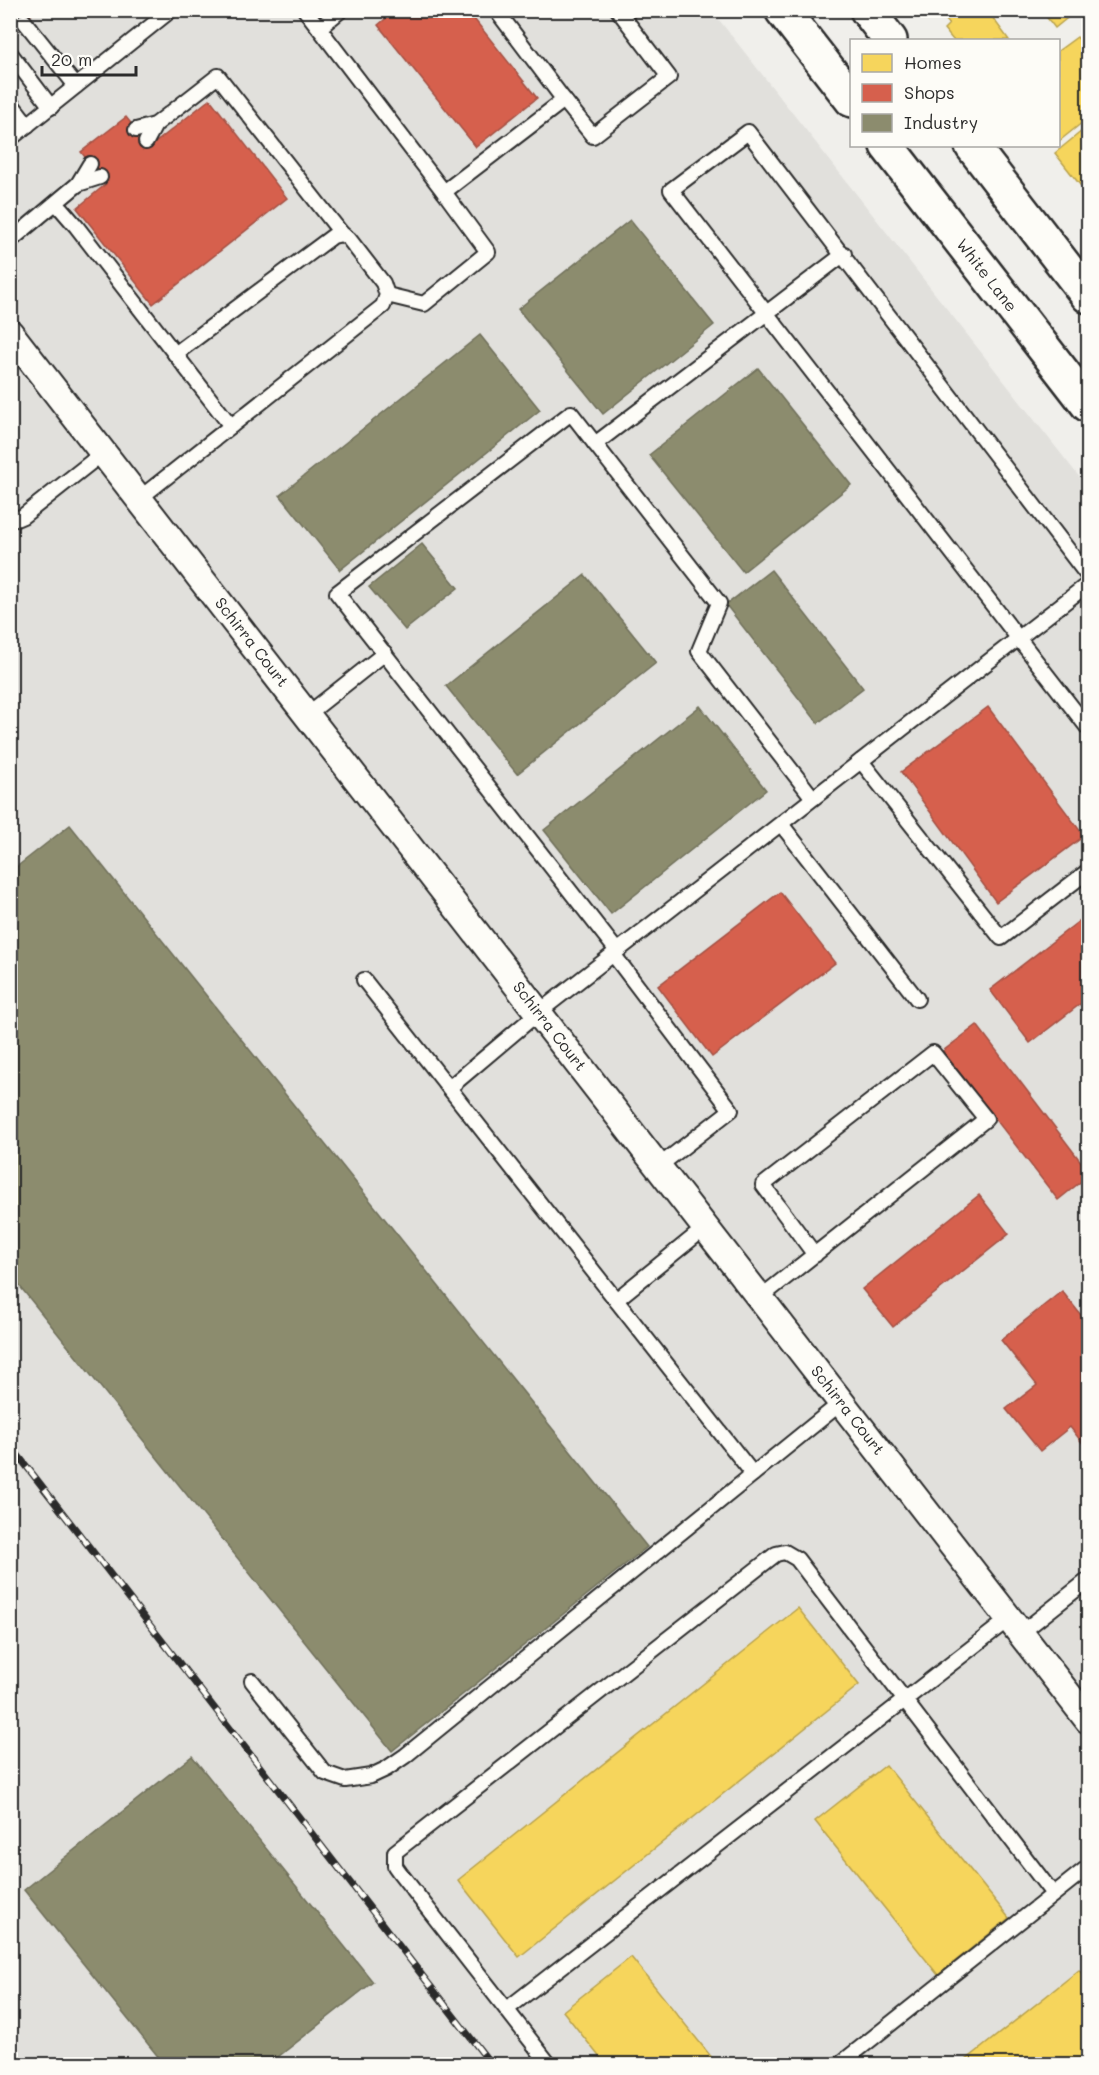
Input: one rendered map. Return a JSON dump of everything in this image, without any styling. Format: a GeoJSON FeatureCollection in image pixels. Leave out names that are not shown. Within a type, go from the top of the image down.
{"type":"FeatureCollection","features":[{"type":"Feature","properties":{"kind":"main road"},"geometry":{"type":"LineString","coordinates":[[782,10],[850,97]]}},
{"type":"Feature","properties":{"kind":"main road"},"geometry":{"type":"LineString","coordinates":[[867,10],[889,39]]}},
{"type":"Feature","properties":{"kind":"main road","name":"White Lane"},"geometry":{"type":"LineString","coordinates":[[887,147],[1089,405]]}},
{"type":"Feature","properties":{"kind":"main road"},"geometry":{"type":"LineString","coordinates":[[973,147],[1089,296]]}},
{"type":"Feature","properties":{"kind":"main road"},"geometry":{"type":"LineString","coordinates":[[943,218],[1089,367]]}},
{"type":"Feature","properties":{"kind":"street","name":"Schirra Court"},"geometry":{"type":"LineString","coordinates":[[10,333],[1089,1720]]}},
{"type":"Feature","properties":{"kind":"lane"},"geometry":{"type":"LineString","coordinates":[[305,10],[488,252],[424,304],[387,295]]}},
{"type":"Feature","properties":{"kind":"lane"},"geometry":{"type":"LineString","coordinates":[[319,28],[341,10]]}},
{"type":"Feature","properties":{"kind":"lane"},"geometry":{"type":"LineString","coordinates":[[496,10],[593,136],[669,76],[618,10]]}},
{"type":"Feature","properties":{"kind":"lane"},"geometry":{"type":"LineString","coordinates":[[10,139],[165,12]]}},
{"type":"Feature","properties":{"kind":"lane"},"geometry":{"type":"LineString","coordinates":[[24,21],[76,86]]}},
{"type":"Feature","properties":{"kind":"lane"},"geometry":{"type":"LineString","coordinates":[[10,53],[51,107]]}},
{"type":"Feature","properties":{"kind":"lane"},"geometry":{"type":"LineString","coordinates":[[136,130],[155,124],[218,76],[383,283],[387,295],[383,306],[140,498]]}},
{"type":"Feature","properties":{"kind":"lane"},"geometry":{"type":"LineString","coordinates":[[444,192],[564,99]]}},
{"type":"Feature","properties":{"kind":"lane"},"geometry":{"type":"LineString","coordinates":[[10,102],[28,125]]}},
{"type":"Feature","properties":{"kind":"lane"},"geometry":{"type":"LineString","coordinates":[[146,142],[155,124]]}},
{"type":"Feature","properties":{"kind":"lane"},"geometry":{"type":"LineString","coordinates":[[1089,576],[844,254],[748,132],[671,190],[1089,728]]}},
{"type":"Feature","properties":{"kind":"lane"},"geometry":{"type":"LineString","coordinates":[[10,241],[57,204],[78,184],[90,164]]}},
{"type":"Feature","properties":{"kind":"lane"},"geometry":{"type":"LineString","coordinates":[[78,184],[100,177]]}},
{"type":"Feature","properties":{"kind":"lane"},"geometry":{"type":"LineString","coordinates":[[57,204],[231,426]]}},
{"type":"Feature","properties":{"kind":"lane"},"geometry":{"type":"LineString","coordinates":[[175,354],[333,236],[342,234]]}},
{"type":"Feature","properties":{"kind":"lane"},"geometry":{"type":"LineString","coordinates":[[595,444],[844,254]]}},
{"type":"Feature","properties":{"kind":"lane"},"geometry":{"type":"LineString","coordinates":[[659,1166],[731,1110],[615,953],[337,593],[571,413],[719,603],[699,651],[813,798]]}},
{"type":"Feature","properties":{"kind":"lane"},"geometry":{"type":"LineString","coordinates":[[10,519],[23,516],[104,452]]}},
{"type":"Feature","properties":{"kind":"lane"},"geometry":{"type":"LineString","coordinates":[[449,1088],[539,1012],[1089,584]]}},
{"type":"Feature","properties":{"kind":"lane"},"geometry":{"type":"LineString","coordinates":[[308,714],[385,653]]}},
{"type":"Feature","properties":{"kind":"lane"},"geometry":{"type":"LineString","coordinates":[[861,761],[1001,938],[1089,871]]}},
{"type":"Feature","properties":{"kind":"lane"},"geometry":{"type":"LineString","coordinates":[[781,824],[917,999]]}},
{"type":"Feature","properties":{"kind":"lane"},"geometry":{"type":"LineString","coordinates":[[364,980],[753,1474]]}},
{"type":"Feature","properties":{"kind":"lane"},"geometry":{"type":"LineString","coordinates":[[761,1297],[815,1255],[986,1119],[933,1053],[763,1185],[815,1255]]}},
{"type":"Feature","properties":{"kind":"lane"},"geometry":{"type":"LineString","coordinates":[[616,1300],[706,1227]]}},
{"type":"Feature","properties":{"kind":"lane"},"geometry":{"type":"LineString","coordinates":[[252,1682],[325,1773],[345,1780],[371,1776],[386,1769],[842,1402]]}},
{"type":"Feature","properties":{"kind":"lane"},"geometry":{"type":"LineString","coordinates":[[549,2064],[400,1873],[395,1866],[395,1852],[777,1554],[785,1552],[797,1559],[1053,1894]]}},
{"type":"Feature","properties":{"kind":"lane"},"geometry":{"type":"LineString","coordinates":[[507,2009],[905,1700],[1089,1580]]}},
{"type":"Feature","properties":{"kind":"lane"},"geometry":{"type":"LineString","coordinates":[[840,2064],[1089,1867]]}},
{"type":"Feature","properties":{"kind":"shaded area"},"geometry":{"type":"Polygon","coordinates":[[[11,11],[712,11],[1088,488],[1088,2064],[11,2064],[11,11]]]}},
{"type":"Feature","properties":{"kind":"building: Homes"},"geometry":{"type":"Polygon","coordinates":[[[939,10],[987,10],[1008,39],[952,39],[944,29],[949,24],[939,10]]]}},
{"type":"Feature","properties":{"kind":"building: Homes"},"geometry":{"type":"Polygon","coordinates":[[[1041,10],[1077,10],[1055,28],[1041,10]]]}},
{"type":"Feature","properties":{"kind":"building: Homes"},"geometry":{"type":"Polygon","coordinates":[[[1077,37],[1088,51],[1088,118],[1060,140],[1060,50],[1077,37]]]}},
{"type":"Feature","properties":{"kind":"building: Homes"},"geometry":{"type":"Polygon","coordinates":[[[1088,126],[1088,195],[1055,153],[1088,126]]]}},
{"type":"Feature","properties":{"kind":"building: Homes"},"geometry":{"type":"Polygon","coordinates":[[[798,1608],[859,1685],[519,1957],[458,1880],[798,1608]]]}},
{"type":"Feature","properties":{"kind":"building: Homes"},"geometry":{"type":"Polygon","coordinates":[[[886,1765],[1009,1918],[938,1975],[815,1821],[886,1765]]]}},
{"type":"Feature","properties":{"kind":"building: Homes"},"geometry":{"type":"Polygon","coordinates":[[[631,1957],[717,2064],[605,2064],[563,2011],[631,1957]]]}},
{"type":"Feature","properties":{"kind":"building: Homes"},"geometry":{"type":"Polygon","coordinates":[[[1079,1970],[1088,1982],[1088,2064],[961,2064],[1079,1970]]]}},
{"type":"Feature","properties":{"kind":"building: Shops"},"geometry":{"type":"Polygon","coordinates":[[[10,10],[37,10],[10,31],[10,10]]]}},
{"type":"Feature","properties":{"kind":"building: Shops"},"geometry":{"type":"Polygon","coordinates":[[[396,10],[467,10],[537,98],[476,147],[378,25],[396,10]]]}},
{"type":"Feature","properties":{"kind":"building: Shops"},"geometry":{"type":"Polygon","coordinates":[[[210,99],[287,198],[153,304],[77,208],[106,184],[81,152],[126,117],[150,147],[210,99]]]}},
{"type":"Feature","properties":{"kind":"building: Shops"},"geometry":{"type":"Polygon","coordinates":[[[988,707],[1084,836],[996,902],[901,772],[988,707]]]}},
{"type":"Feature","properties":{"kind":"building: Shops"},"geometry":{"type":"Polygon","coordinates":[[[780,892],[835,963],[712,1057],[658,986],[780,892]]]}},
{"type":"Feature","properties":{"kind":"building: Shops"},"geometry":{"type":"Polygon","coordinates":[[[1088,914],[1088,998],[1030,1043],[990,990],[1088,914]]]}},
{"type":"Feature","properties":{"kind":"building: Shops"},"geometry":{"type":"Polygon","coordinates":[[[977,1025],[1088,1171],[1088,1176],[1058,1200],[943,1051],[977,1025]]]}},
{"type":"Feature","properties":{"kind":"building: Shops"},"geometry":{"type":"Polygon","coordinates":[[[979,1195],[1009,1234],[893,1327],[862,1289],[979,1195]]]}},
{"type":"Feature","properties":{"kind":"building: Shops"},"geometry":{"type":"Polygon","coordinates":[[[1062,1291],[1088,1324],[1088,1450],[1070,1427],[1040,1451],[1006,1409],[1037,1385],[1001,1340],[1062,1291]]]}},
{"type":"Feature","properties":{"kind":"building: Industry"},"geometry":{"type":"Polygon","coordinates":[[[630,220],[714,325],[603,414],[518,309],[630,220]]]}},
{"type":"Feature","properties":{"kind":"building: Industry"},"geometry":{"type":"Polygon","coordinates":[[[480,335],[540,410],[340,570],[280,495],[480,335]]]}},
{"type":"Feature","properties":{"kind":"building: Industry"},"geometry":{"type":"Polygon","coordinates":[[[758,368],[851,485],[743,572],[649,455],[758,368]]]}},
{"type":"Feature","properties":{"kind":"building: Industry"},"geometry":{"type":"Polygon","coordinates":[[[422,544],[458,588],[405,630],[369,587],[422,544]]]}},
{"type":"Feature","properties":{"kind":"building: Industry"},"geometry":{"type":"Polygon","coordinates":[[[771,570],[863,688],[818,723],[726,605],[771,570]]]}},
{"type":"Feature","properties":{"kind":"building: Industry"},"geometry":{"type":"Polygon","coordinates":[[[585,575],[656,663],[517,774],[446,686],[585,575]]]}},
{"type":"Feature","properties":{"kind":"building: Industry"},"geometry":{"type":"Polygon","coordinates":[[[700,706],[766,790],[611,914],[544,830],[700,706]]]}},
{"type":"Feature","properties":{"kind":"building: Industry"},"geometry":{"type":"Polygon","coordinates":[[[70,825],[647,1547],[392,1751],[10,1274],[10,872],[70,825]]]}},
{"type":"Feature","properties":{"kind":"building: Industry"},"geometry":{"type":"Polygon","coordinates":[[[192,1756],[373,1982],[269,2064],[164,2064],[24,1890],[192,1756]]]}},
{"type":"Feature","properties":{"kind":"railway"},"geometry":{"type":"LineString","coordinates":[[10,1445],[491,2064]]}}]}
